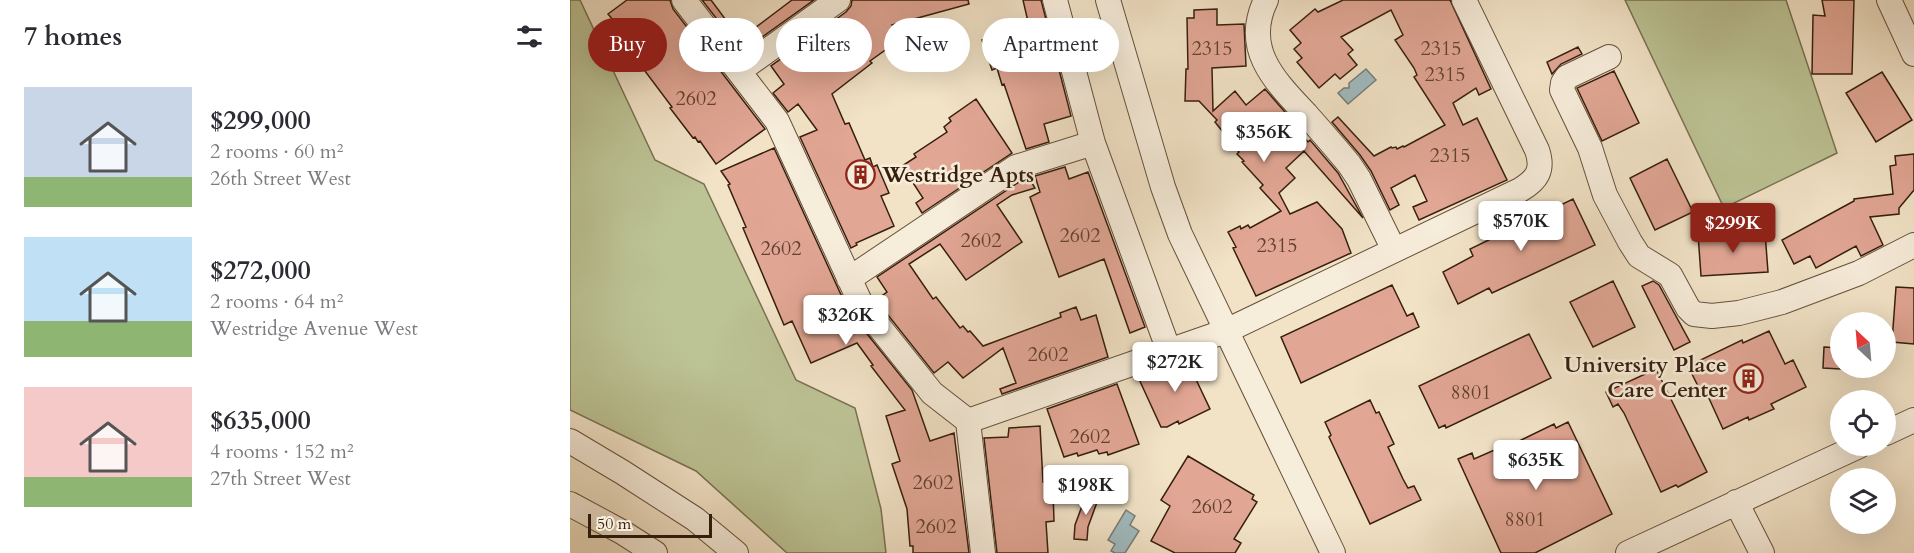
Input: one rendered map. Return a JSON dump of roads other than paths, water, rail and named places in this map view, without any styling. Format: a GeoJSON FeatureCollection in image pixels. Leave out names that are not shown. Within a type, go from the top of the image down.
{"type":"FeatureCollection","features":[{"type":"Feature","properties":{"kind":"street"},"geometry":{"type":"LineString","coordinates":[[684,0],[698,18]]}},
{"type":"Feature","properties":{"kind":"street"},"geometry":{"type":"LineString","coordinates":[[764,53],[838,0]]}},
{"type":"Feature","properties":{"kind":"street"},"geometry":{"type":"LineString","coordinates":[[1055,0],[1093,143],[1168,351]]}},
{"type":"Feature","properties":{"kind":"street"},"geometry":{"type":"LineString","coordinates":[[1108,0],[1163,187],[1180,234],[1333,553]]}},
{"type":"Feature","properties":{"kind":"street"},"geometry":{"type":"LineString","coordinates":[[1266,0],[1258,20],[1257,32],[1265,66],[1278,85],[1359,178],[1394,250]]}},
{"type":"Feature","properties":{"kind":"street"},"geometry":{"type":"LineString","coordinates":[[968,421],[1226,331],[1520,190],[1533,181],[1540,172],[1541,162],[1534,143],[1464,0]]}},
{"type":"Feature","properties":{"kind":"street"},"geometry":{"type":"LineString","coordinates":[[1889,0],[1914,54]]}},
{"type":"Feature","properties":{"kind":"street"},"geometry":{"type":"LineString","coordinates":[[1609,57],[1567,77],[1562,90],[1590,148],[1605,195],[1639,256],[1670,275],[1688,308],[1694,314],[1712,316],[1739,313],[1820,289],[1860,273],[1914,245]]}},
{"type":"Feature","properties":{"kind":"street"},"geometry":{"type":"LineString","coordinates":[[740,72],[777,121],[861,304],[932,393],[968,421],[983,553]]}},
{"type":"Feature","properties":{"kind":"street"},"geometry":{"type":"LineString","coordinates":[[849,279],[1016,167],[1093,143]]}},
{"type":"Feature","properties":{"kind":"street"},"geometry":{"type":"LineString","coordinates":[[1896,428],[1914,420]]}},
{"type":"Feature","properties":{"kind":"street"},"geometry":{"type":"LineString","coordinates":[[570,441],[695,519],[736,553]]}},
{"type":"Feature","properties":{"kind":"street"},"geometry":{"type":"LineString","coordinates":[[1628,553],[1837,456]]}},
{"type":"Feature","properties":{"kind":"street"},"geometry":{"type":"LineString","coordinates":[[1736,502],[1762,553]]}},
{"type":"Feature","properties":{"kind":"street"},"geometry":{"type":"LineString","coordinates":[[570,504],[656,553]]}},
{"type":"Feature","properties":{"kind":"water"},"geometry":{"type":"Polygon","coordinates":[[[1366,69],[1376,80],[1348,104],[1338,93],[1344,88],[1349,88],[1349,83],[1366,69]]]}},
{"type":"Feature","properties":{"kind":"water"},"geometry":{"type":"Polygon","coordinates":[[[1126,510],[1135,516],[1130,525],[1139,531],[1125,553],[1115,553],[1111,551],[1115,544],[1108,540],[1126,510]]]}},
{"type":"Feature","properties":{"kind":"place","name":"Westridge Apts"},"geometry":{"type":"Point","coordinates":[861,175]}},
{"type":"Feature","properties":{"kind":"place","name":"University Place Care Center"},"geometry":{"type":"Point","coordinates":[1748,378]}}]}
